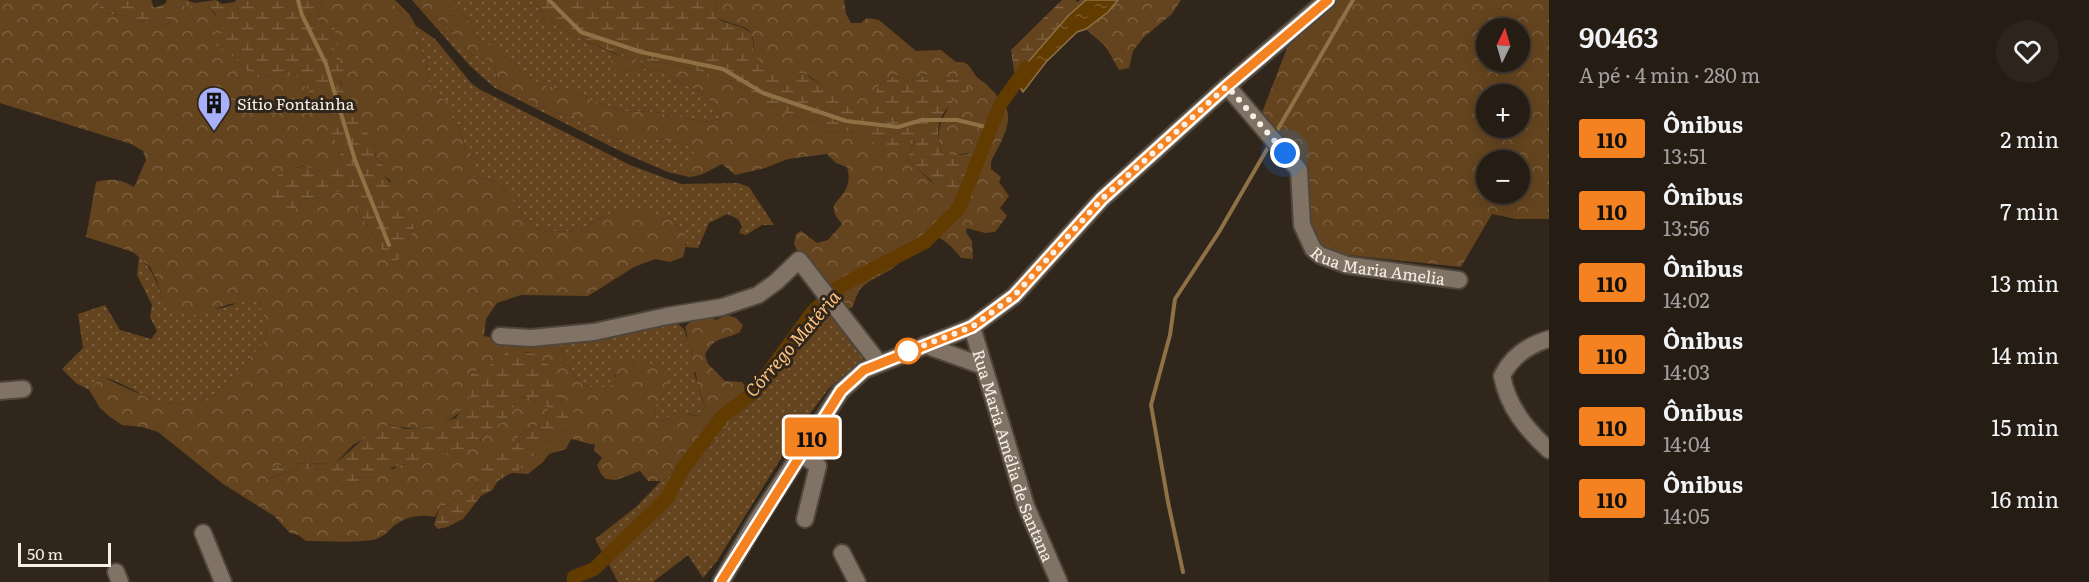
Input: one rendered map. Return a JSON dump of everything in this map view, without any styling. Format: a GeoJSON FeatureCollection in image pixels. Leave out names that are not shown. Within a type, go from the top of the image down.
{"type":"FeatureCollection","features":[{"type":"Feature","properties":{"kind":"street"},"geometry":{"type":"LineString","coordinates":[[721,582],[841,391],[864,370],[972,327],[1014,296],[1102,199],[1227,86],[1328,0]]}},
{"type":"Feature","properties":{"kind":"street","name":"Rua Maria Amelia"},"geometry":{"type":"LineString","coordinates":[[1227,86],[1299,170],[1302,225],[1313,249],[1320,255],[1347,265],[1459,280]]}},
{"type":"Feature","properties":{"kind":"street"},"geometry":{"type":"LineString","coordinates":[[500,336],[531,338],[594,332],[722,307],[758,295],[799,260],[879,363]]}},
{"type":"Feature","properties":{"kind":"street","name":"Rua Maria Amélia de Santana"},"geometry":{"type":"LineString","coordinates":[[972,327],[1026,506],[1059,582]]}},
{"type":"Feature","properties":{"kind":"street"},"geometry":{"type":"LineString","coordinates":[[1549,339],[1539,342],[1516,356],[1502,376],[1504,387],[1515,411],[1534,437],[1549,450]]}},
{"type":"Feature","properties":{"kind":"street"},"geometry":{"type":"LineString","coordinates":[[926,345],[983,366]]}},
{"type":"Feature","properties":{"kind":"street"},"geometry":{"type":"LineString","coordinates":[[0,391],[23,389]]}},
{"type":"Feature","properties":{"kind":"street"},"geometry":{"type":"LineString","coordinates":[[801,454],[818,466],[805,519]]}},
{"type":"Feature","properties":{"kind":"street"},"geometry":{"type":"LineString","coordinates":[[203,533],[223,582]]}},
{"type":"Feature","properties":{"kind":"street"},"geometry":{"type":"LineString","coordinates":[[842,553],[856,582]]}},
{"type":"Feature","properties":{"kind":"green space"},"geometry":{"type":"Polygon","coordinates":[[[0,0],[94,0],[104,13],[121,15],[135,22],[147,21],[165,25],[170,22],[173,9],[182,6],[208,6],[223,24],[226,33],[210,36],[214,43],[235,58],[245,70],[267,77],[287,71],[297,75],[311,94],[322,103],[333,121],[330,126],[341,158],[333,169],[323,173],[304,166],[295,168],[278,178],[271,195],[272,206],[295,209],[302,199],[323,197],[338,192],[350,197],[385,255],[406,245],[415,226],[391,205],[387,197],[391,181],[383,175],[383,165],[376,158],[374,143],[346,106],[342,95],[342,84],[325,28],[317,18],[323,0],[390,0],[406,19],[418,40],[431,88],[441,98],[450,102],[452,118],[461,131],[465,149],[474,156],[474,174],[495,181],[506,191],[535,228],[577,232],[607,214],[640,209],[673,220],[688,238],[683,257],[670,262],[655,259],[634,267],[588,296],[521,295],[497,303],[486,319],[484,336],[508,341],[557,343],[576,378],[581,383],[596,388],[608,387],[618,381],[611,367],[614,361],[649,363],[658,367],[671,384],[654,409],[657,421],[666,420],[681,410],[689,415],[699,416],[706,410],[696,373],[691,369],[692,348],[686,344],[685,327],[704,313],[716,320],[727,315],[736,318],[743,325],[740,332],[716,341],[705,355],[708,364],[725,381],[742,382],[748,390],[745,396],[727,408],[676,473],[661,481],[648,481],[640,471],[616,480],[606,479],[597,465],[602,458],[594,450],[595,444],[571,439],[566,449],[549,454],[528,474],[512,473],[519,471],[523,460],[537,455],[538,450],[547,441],[552,442],[562,431],[573,427],[561,408],[562,400],[543,363],[528,352],[505,353],[500,360],[471,374],[470,397],[456,415],[446,421],[436,425],[412,428],[389,425],[353,445],[335,464],[288,463],[271,468],[267,479],[298,469],[330,470],[345,490],[360,487],[361,477],[375,478],[385,469],[393,469],[398,465],[422,465],[441,453],[478,443],[489,430],[507,419],[519,398],[529,397],[537,405],[548,407],[548,413],[543,422],[518,436],[521,440],[488,453],[480,465],[478,484],[439,509],[435,517],[409,518],[395,525],[377,539],[348,542],[306,541],[290,533],[274,516],[223,484],[158,432],[142,427],[122,425],[110,417],[100,408],[89,390],[101,377],[170,404],[197,401],[209,397],[224,386],[264,342],[267,333],[265,320],[259,302],[251,298],[197,315],[174,312],[162,298],[150,267],[133,252],[86,237],[96,182],[116,180],[134,187],[146,160],[143,151],[131,144],[0,103],[0,0]]]}},
{"type":"Feature","properties":{"kind":"green space"},"geometry":{"type":"Polygon","coordinates":[[[94,0],[151,0],[154,8],[165,4],[167,0],[187,0],[195,3],[216,0],[222,4],[236,0],[323,0],[317,18],[325,28],[334,27],[339,43],[331,53],[346,68],[338,76],[348,108],[357,118],[365,121],[366,131],[374,143],[376,158],[383,165],[383,175],[396,188],[387,197],[391,205],[415,226],[406,245],[406,256],[394,261],[385,255],[350,197],[338,192],[323,197],[302,199],[295,209],[287,212],[272,206],[269,190],[271,184],[276,182],[279,172],[305,166],[323,173],[328,169],[333,169],[341,158],[329,126],[333,121],[322,103],[311,94],[297,75],[287,71],[267,77],[245,70],[235,58],[213,43],[210,36],[225,32],[215,13],[208,6],[182,6],[173,9],[170,22],[165,25],[147,21],[135,22],[121,15],[104,13],[94,0]]]}},
{"type":"Feature","properties":{"kind":"green space"},"geometry":{"type":"Polygon","coordinates":[[[390,0],[395,0],[409,14],[416,26],[435,39],[472,84],[481,90],[630,165],[681,184],[738,183],[749,187],[774,225],[762,225],[746,235],[739,233],[742,226],[738,219],[727,214],[709,223],[698,248],[686,247],[688,238],[673,220],[607,214],[577,232],[535,228],[506,191],[495,181],[474,174],[474,156],[465,149],[461,131],[452,118],[449,103],[431,88],[418,40],[406,19],[390,0]]]}},
{"type":"Feature","properties":{"kind":"green space"},"geometry":{"type":"Polygon","coordinates":[[[412,0],[418,0],[424,10],[451,30],[461,45],[473,55],[488,58],[495,67],[497,82],[504,89],[553,112],[573,116],[598,132],[619,139],[657,139],[683,143],[696,150],[686,172],[701,175],[689,177],[668,172],[624,153],[495,88],[470,66],[412,0]]]}},
{"type":"Feature","properties":{"kind":"green space"},"geometry":{"type":"Polygon","coordinates":[[[418,0],[446,0],[450,7],[466,16],[476,36],[539,84],[584,95],[599,103],[624,111],[656,112],[704,122],[719,119],[722,115],[702,92],[680,83],[665,72],[639,68],[624,72],[613,67],[611,61],[613,53],[624,57],[681,66],[733,81],[756,98],[777,107],[790,116],[803,117],[821,126],[826,133],[858,132],[865,140],[870,139],[887,148],[915,138],[907,160],[940,189],[953,197],[968,153],[952,156],[942,152],[938,136],[952,96],[957,94],[960,78],[948,79],[926,75],[906,81],[896,75],[878,87],[875,100],[864,109],[854,109],[808,75],[775,72],[765,68],[756,57],[749,30],[715,16],[717,0],[844,0],[846,14],[851,23],[861,23],[867,18],[879,20],[916,51],[941,50],[956,62],[967,64],[1003,102],[1008,121],[1004,136],[991,162],[991,169],[1001,177],[999,182],[1009,196],[1000,208],[1007,216],[995,232],[985,233],[967,228],[966,232],[972,241],[973,259],[961,258],[949,245],[935,236],[924,246],[911,252],[892,269],[868,282],[859,290],[852,308],[844,308],[801,258],[794,244],[796,234],[801,231],[817,243],[828,240],[842,224],[835,215],[834,207],[848,184],[847,167],[836,163],[827,154],[788,159],[765,168],[735,175],[722,164],[701,175],[686,172],[687,160],[696,150],[683,143],[657,139],[619,139],[598,132],[573,116],[553,112],[504,89],[497,82],[495,67],[488,59],[473,55],[461,45],[451,30],[424,10],[418,0]]]}},
{"type":"Feature","properties":{"kind":"green space"},"geometry":{"type":"Polygon","coordinates":[[[446,0],[532,0],[542,12],[543,18],[613,53],[611,61],[624,72],[639,68],[665,72],[680,83],[702,92],[722,115],[719,119],[704,122],[656,112],[624,111],[599,103],[584,95],[539,84],[476,36],[466,16],[450,7],[446,0]]]}},
{"type":"Feature","properties":{"kind":"green space"},"geometry":{"type":"Polygon","coordinates":[[[532,0],[717,0],[715,16],[720,20],[742,27],[752,34],[754,50],[760,64],[771,70],[806,74],[827,90],[838,94],[854,109],[864,109],[875,100],[878,87],[896,75],[906,81],[927,75],[965,80],[971,90],[952,96],[953,101],[941,117],[938,132],[942,152],[952,155],[979,155],[961,203],[940,191],[930,179],[907,160],[915,139],[887,149],[870,140],[865,140],[858,132],[826,133],[821,126],[803,117],[790,116],[777,107],[756,98],[733,81],[681,66],[624,57],[577,37],[543,18],[542,12],[532,0]]]}},
{"type":"Feature","properties":{"kind":"green space"},"geometry":{"type":"Polygon","coordinates":[[[1062,0],[1078,2],[1086,0],[1068,16],[1015,77],[1011,50],[1062,0]]]}},
{"type":"Feature","properties":{"kind":"green space"},"geometry":{"type":"Polygon","coordinates":[[[1118,0],[1181,0],[1172,14],[1144,37],[1133,51],[1129,68],[1119,70],[1106,47],[1086,29],[1108,12],[1118,0]]]}},
{"type":"Feature","properties":{"kind":"green space"},"geometry":{"type":"Polygon","coordinates":[[[1336,0],[1549,0],[1549,219],[1516,219],[1492,214],[1461,267],[1329,253],[1304,230],[1305,180],[1261,115],[1287,48],[1336,0]]]}},
{"type":"Feature","properties":{"kind":"green space"},"geometry":{"type":"Polygon","coordinates":[[[139,257],[154,276],[162,298],[209,309],[228,306],[251,298],[259,302],[266,324],[266,338],[242,367],[214,395],[190,402],[165,403],[101,377],[89,390],[76,383],[62,369],[83,348],[78,314],[105,305],[120,330],[151,339],[157,331],[150,317],[152,305],[137,275],[139,257]]]}},
{"type":"Feature","properties":{"kind":"green space"},"geometry":{"type":"Polygon","coordinates":[[[824,295],[830,303],[753,402],[730,423],[686,476],[676,473],[727,408],[745,396],[807,308],[824,295]]]}},
{"type":"Feature","properties":{"kind":"green space"},"geometry":{"type":"Polygon","coordinates":[[[830,303],[867,356],[830,387],[803,423],[717,561],[703,578],[688,555],[653,582],[618,582],[595,539],[636,507],[661,481],[676,473],[686,476],[730,423],[753,402],[830,303]]]}},
{"type":"Feature","properties":{"kind":"green space"},"geometry":{"type":"Polygon","coordinates":[[[672,320],[684,329],[686,344],[692,348],[694,370],[706,410],[699,416],[675,412],[666,420],[657,421],[654,408],[671,384],[613,374],[619,381],[608,387],[596,388],[581,383],[572,372],[557,343],[672,320]]]}},
{"type":"Feature","properties":{"kind":"green space"},"geometry":{"type":"Polygon","coordinates":[[[518,351],[539,355],[543,363],[549,365],[562,391],[563,411],[565,414],[573,411],[576,421],[573,427],[562,431],[552,442],[547,441],[538,450],[537,455],[523,460],[519,471],[498,481],[492,490],[481,496],[463,519],[438,529],[434,525],[439,509],[478,484],[475,467],[486,453],[520,441],[518,436],[543,422],[548,413],[548,407],[537,405],[529,397],[519,398],[507,419],[489,430],[478,443],[469,449],[455,449],[420,465],[397,466],[375,478],[362,477],[360,487],[355,492],[345,490],[330,470],[298,469],[266,479],[271,468],[288,463],[335,464],[371,432],[389,425],[405,429],[428,427],[456,418],[471,395],[471,374],[500,360],[505,353],[518,351]]]}},
{"type":"Feature","properties":{"kind":"water"},"geometry":{"type":"Polygon","coordinates":[[[1086,0],[1118,0],[1108,12],[1086,29],[1077,32],[1046,62],[1023,92],[1015,77],[1068,16],[1086,0]]]}},
{"type":"Feature","properties":{"kind":"waterway"},"geometry":{"type":"LineString","coordinates":[[298,0],[302,15],[326,64],[355,160],[389,245]]}},
{"type":"Feature","properties":{"kind":"waterway"},"geometry":{"type":"LineString","coordinates":[[549,0],[581,32],[641,52],[723,69],[763,93],[846,121],[898,127],[922,120],[957,120],[990,128]]}},
{"type":"Feature","properties":{"kind":"waterway"},"geometry":{"type":"LineString","coordinates":[[1275,134],[1353,0]]}},
{"type":"Feature","properties":{"kind":"waterway","name":"Córrego Matéria"},"geometry":{"type":"LineString","coordinates":[[574,582],[574,577],[594,569],[668,497],[683,468],[723,416],[755,391],[811,314],[835,289],[925,242],[959,208],[1000,105],[1026,68]]}},
{"type":"Feature","properties":{"kind":"waterway"},"geometry":{"type":"LineString","coordinates":[[1183,572],[1151,405],[1170,335],[1175,299],[1219,232],[1270,144]]}},
{"type":"Feature","properties":{"kind":"bus line","name":"110"},"geometry":{"type":"LineString","coordinates":[[721,582],[756,522],[841,391],[864,370],[972,327],[1014,296],[1102,199],[1227,86],[1328,0]]}},
{"type":"Feature","properties":{"kind":"place","name":"Sítio Fontainha"},"geometry":{"type":"Point","coordinates":[214,132]}},
{"type":"Feature","properties":{"kind":"route"},"geometry":{"type":"LineString","coordinates":[[908,351],[906,352],[972,327],[1014,296],[1102,199],[1227,86],[1285,153]]}}]}
